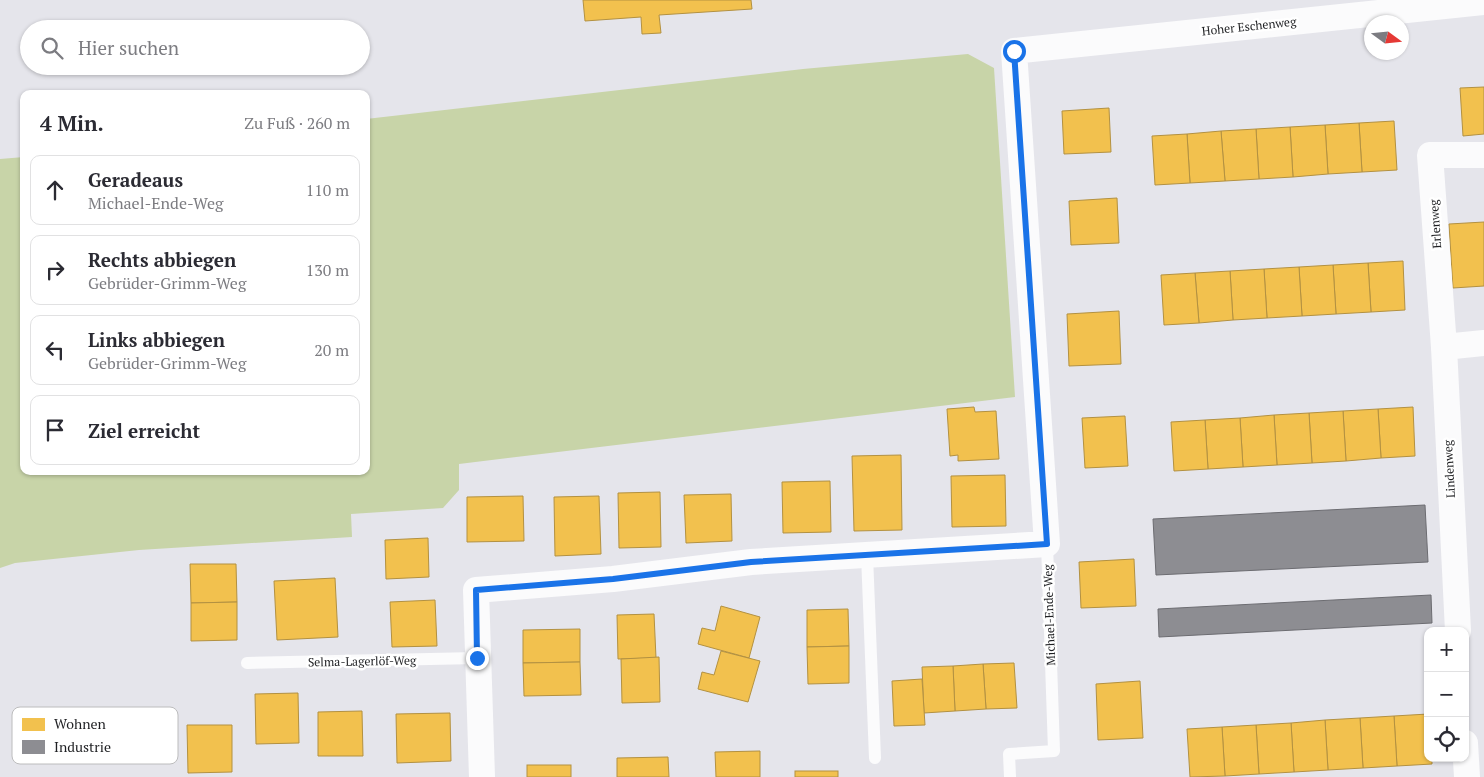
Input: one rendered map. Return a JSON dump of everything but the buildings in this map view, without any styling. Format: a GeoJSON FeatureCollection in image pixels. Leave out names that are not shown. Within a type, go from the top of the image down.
{"type":"FeatureCollection","features":[{"type":"Feature","properties":{"kind":"street","name":"Hoher Eschenweg"},"geometry":{"type":"LineString","coordinates":[[1014,51],[1484,2]]}},
{"type":"Feature","properties":{"kind":"street","name":"Michael-Ende-Weg"},"geometry":{"type":"LineString","coordinates":[[1014,51],[1047,544]]}},
{"type":"Feature","properties":{"kind":"street","name":"Erlenweg"},"geometry":{"type":"LineString","coordinates":[[1444,347],[1430,155],[1484,155]]}},
{"type":"Feature","properties":{"kind":"street"},"geometry":{"type":"LineString","coordinates":[[1444,347],[1484,343]]}},
{"type":"Feature","properties":{"kind":"street","name":"Lindenweg"},"geometry":{"type":"LineString","coordinates":[[1444,347],[1458,627]]}},
{"type":"Feature","properties":{"kind":"street"},"geometry":{"type":"LineString","coordinates":[[482,777],[476,590],[613,579],[751,562],[1047,544]]}},
{"type":"Feature","properties":{"kind":"street"},"geometry":{"type":"LineString","coordinates":[[1467,762],[1468,777]]}},
{"type":"Feature","properties":{"kind":"lane","name":"Michael-Ende-Weg"},"geometry":{"type":"LineString","coordinates":[[1010,777],[1009,754],[1054,751],[1047,544]]}},
{"type":"Feature","properties":{"kind":"lane"},"geometry":{"type":"LineString","coordinates":[[867,555],[875,758]]}},
{"type":"Feature","properties":{"kind":"lane","name":"Selma-Lagerlöf-Weg"},"geometry":{"type":"LineString","coordinates":[[247,663],[477,658]]}},
{"type":"Feature","properties":{"kind":"green space"},"geometry":{"type":"Polygon","coordinates":[[[968,54],[994,68],[1015,397],[459,464],[459,490],[443,508],[351,514],[352,537],[139,550],[15,563],[0,568],[0,159],[20,157],[20,475],[370,475],[370,119],[803,69],[968,54]]]}},
{"type":"Feature","properties":{"kind":"route"},"geometry":{"type":"LineString","coordinates":[[477,658],[476,590],[613,579],[751,562],[1047,544],[1014,51]]}}]}
